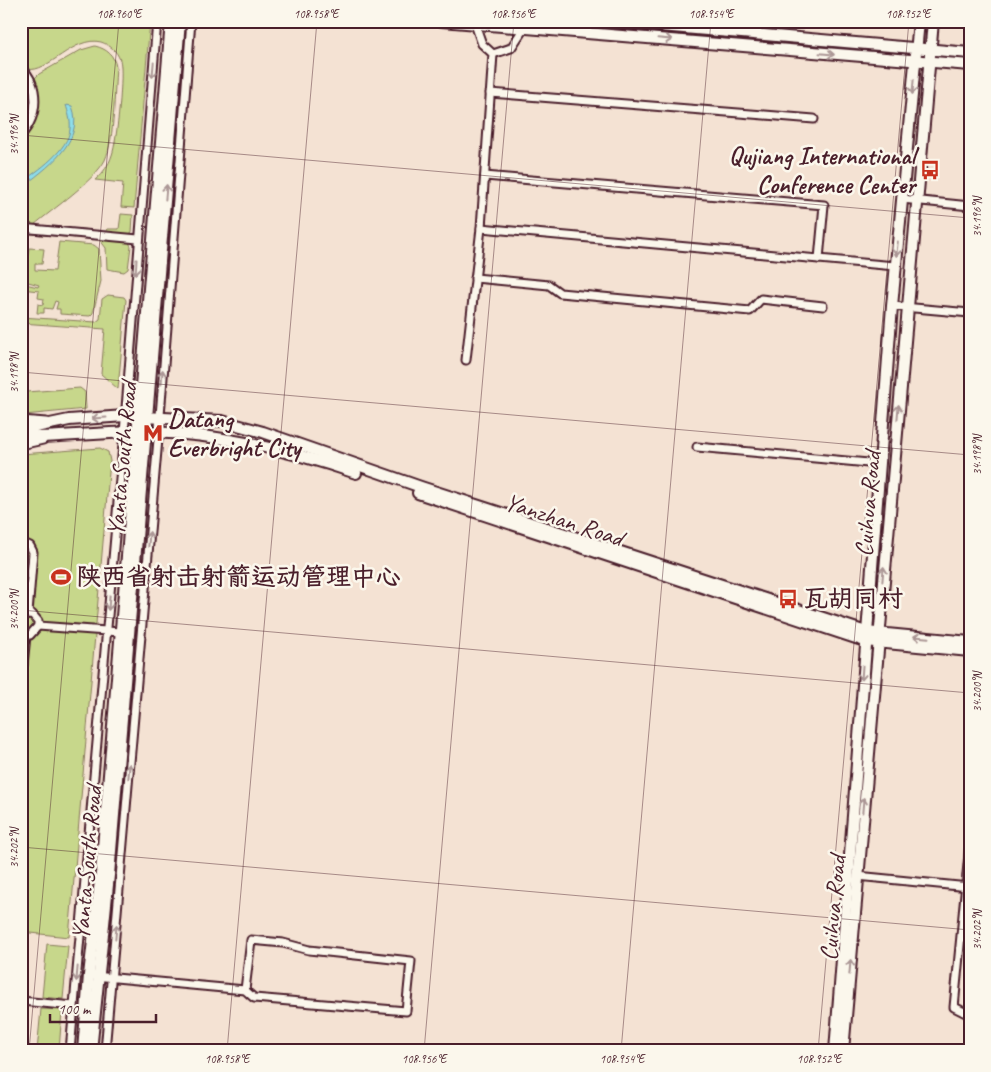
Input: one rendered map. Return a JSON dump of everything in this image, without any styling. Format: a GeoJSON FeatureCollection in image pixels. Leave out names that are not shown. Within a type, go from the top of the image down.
{"type":"FeatureCollection","features":[{"type":"Feature","properties":{"kind":"main road","name":"Yanta South Road"},"geometry":{"type":"LineString","coordinates":[[160,211],[171,21]]}},
{"type":"Feature","properties":{"kind":"main road","name":"Yanta South Road"},"geometry":{"type":"LineString","coordinates":[[91,1051],[93,976],[120,632],[143,415],[160,211],[180,21]]}},
{"type":"Feature","properties":{"kind":"main road"},"geometry":{"type":"LineString","coordinates":[[442,21],[970,65]]}},
{"type":"Feature","properties":{"kind":"main road"},"geometry":{"type":"LineString","coordinates":[[603,21],[647,23],[970,53]]}},
{"type":"Feature","properties":{"kind":"main road","name":"Cuihua Road"},"geometry":{"type":"LineString","coordinates":[[835,1051],[865,637],[895,266],[919,21]]}},
{"type":"Feature","properties":{"kind":"main road","name":"Cuihua Road"},"geometry":{"type":"LineString","coordinates":[[843,1051],[933,21]]}},
{"type":"Feature","properties":{"kind":"main road"},"geometry":{"type":"LineString","coordinates":[[646,38],[647,23]]}},
{"type":"Feature","properties":{"kind":"main road","name":"Yanzhan Road"},"geometry":{"type":"LineString","coordinates":[[21,430],[51,422],[143,415],[222,421],[256,430],[865,637]]}},
{"type":"Feature","properties":{"kind":"main road","name":"Yanta South Road"},"geometry":{"type":"LineString","coordinates":[[83,1051],[109,875],[140,432]]}},
{"type":"Feature","properties":{"kind":"main road","name":"Yanzhan Road"},"geometry":{"type":"LineString","coordinates":[[22,444],[52,438],[140,432],[217,437],[322,461],[865,637],[970,642]]}},
{"type":"Feature","properties":{"kind":"main road","name":"Yanzhan Road"},"geometry":{"type":"LineString","coordinates":[[878,638],[970,651]]}},
{"type":"Feature","properties":{"kind":"street"},"geometry":{"type":"LineString","coordinates":[[70,1051],[158,21]]}},
{"type":"Feature","properties":{"kind":"street"},"geometry":{"type":"LineString","coordinates":[[105,1051],[160,416],[191,21]]}},
{"type":"Feature","properties":{"kind":"street"},"geometry":{"type":"LineString","coordinates":[[475,24],[482,44],[493,54]]}},
{"type":"Feature","properties":{"kind":"street"},"geometry":{"type":"LineString","coordinates":[[493,54],[511,48],[524,28]]}},
{"type":"Feature","properties":{"kind":"street"},"geometry":{"type":"LineString","coordinates":[[466,360],[481,228],[493,54]]}},
{"type":"Feature","properties":{"kind":"street"},"geometry":{"type":"LineString","coordinates":[[21,67],[31,80],[35,98],[32,117],[21,135]]}},
{"type":"Feature","properties":{"kind":"street"},"geometry":{"type":"LineString","coordinates":[[490,93],[814,119]]}},
{"type":"Feature","properties":{"kind":"street"},"geometry":{"type":"LineString","coordinates":[[485,176],[824,205],[819,259]]}},
{"type":"Feature","properties":{"kind":"street"},"geometry":{"type":"LineString","coordinates":[[902,199],[970,206]]}},
{"type":"Feature","properties":{"kind":"street"},"geometry":{"type":"LineString","coordinates":[[141,210],[176,212]]}},
{"type":"Feature","properties":{"kind":"street"},"geometry":{"type":"LineString","coordinates":[[21,228],[138,239]]}},
{"type":"Feature","properties":{"kind":"street"},"geometry":{"type":"LineString","coordinates":[[481,228],[895,266]]}},
{"type":"Feature","properties":{"kind":"street"},"geometry":{"type":"LineString","coordinates":[[475,278],[549,285],[560,293],[750,311],[761,299],[823,306]]}},
{"type":"Feature","properties":{"kind":"street"},"geometry":{"type":"LineString","coordinates":[[892,306],[970,313]]}},
{"type":"Feature","properties":{"kind":"street"},"geometry":{"type":"LineString","coordinates":[[21,420],[51,422]]}},
{"type":"Feature","properties":{"kind":"street"},"geometry":{"type":"LineString","coordinates":[[697,447],[879,464]]}},
{"type":"Feature","properties":{"kind":"street"},"geometry":{"type":"LineString","coordinates":[[21,542],[28,544],[33,552],[25,614],[36,617],[38,626],[34,633],[23,639],[23,665]]}},
{"type":"Feature","properties":{"kind":"street"},"geometry":{"type":"LineString","coordinates":[[38,626],[120,632]]}},
{"type":"Feature","properties":{"kind":"street"},"geometry":{"type":"LineString","coordinates":[[970,843],[968,887],[954,1007],[970,1015]]}},
{"type":"Feature","properties":{"kind":"street"},"geometry":{"type":"LineString","coordinates":[[857,876],[968,887]]}},
{"type":"Feature","properties":{"kind":"street"},"geometry":{"type":"LineString","coordinates":[[93,976],[245,990],[254,998],[406,1011],[411,961],[309,950],[282,942],[250,940],[245,990]]}},
{"type":"Feature","properties":{"kind":"street"},"geometry":{"type":"LineString","coordinates":[[21,1001],[74,1006]]}},
{"type":"Feature","properties":{"kind":"green space"},"geometry":{"type":"Polygon","coordinates":[[[21,21],[150,21],[134,208],[121,207],[123,183],[95,180],[109,162],[114,148],[121,78],[120,60],[117,54],[104,43],[91,41],[71,49],[44,66],[28,69],[21,63],[21,21]]]}},
{"type":"Feature","properties":{"kind":"green space"},"geometry":{"type":"Polygon","coordinates":[[[95,46],[109,53],[114,59],[116,67],[111,140],[105,160],[100,168],[83,185],[34,225],[21,226],[21,139],[27,133],[37,91],[35,78],[81,50],[95,46]]]}},
{"type":"Feature","properties":{"kind":"green space"},"geometry":{"type":"Polygon","coordinates":[[[21,70],[29,86],[32,100],[29,115],[21,131],[21,70]]]}},
{"type":"Feature","properties":{"kind":"green space"},"geometry":{"type":"Polygon","coordinates":[[[121,214],[133,215],[132,232],[128,235],[107,233],[107,229],[119,229],[121,214]]]}},
{"type":"Feature","properties":{"kind":"green space"},"geometry":{"type":"Polygon","coordinates":[[[21,231],[128,241],[131,246],[128,269],[124,272],[107,269],[106,248],[100,240],[21,233],[21,231]]]}},
{"type":"Feature","properties":{"kind":"green space"},"geometry":{"type":"Polygon","coordinates":[[[59,242],[94,245],[99,249],[101,281],[93,313],[90,316],[60,314],[60,309],[56,309],[58,302],[55,301],[52,309],[44,308],[44,313],[37,313],[38,304],[43,305],[44,299],[38,298],[39,291],[21,289],[21,283],[38,287],[39,285],[21,280],[21,254],[28,255],[29,248],[44,249],[42,264],[35,264],[35,270],[55,271],[59,242]]]}},
{"type":"Feature","properties":{"kind":"green space"},"geometry":{"type":"Polygon","coordinates":[[[108,295],[124,297],[126,300],[118,389],[101,374],[105,329],[21,323],[21,317],[96,322],[100,319],[102,299],[108,295]]]}},
{"type":"Feature","properties":{"kind":"green space"},"geometry":{"type":"Polygon","coordinates":[[[80,388],[85,392],[86,409],[24,415],[26,392],[80,388]]]}},
{"type":"Feature","properties":{"kind":"green space","name":"陕西省射击射箭运动管理中心"},"geometry":{"type":"Polygon","coordinates":[[[100,448],[108,452],[110,461],[69,937],[21,932],[21,454],[100,448]]]}},
{"type":"Feature","properties":{"kind":"green space"},"geometry":{"type":"Polygon","coordinates":[[[47,944],[68,946],[63,999],[42,997],[47,944]]]}},
{"type":"Feature","properties":{"kind":"green space"},"geometry":{"type":"Polygon","coordinates":[[[41,1009],[62,1010],[59,1051],[37,1051],[41,1009]]]}},
{"type":"Feature","properties":{"kind":"water"},"geometry":{"type":"Polygon","coordinates":[[[66,105],[72,106],[75,119],[68,143],[51,163],[21,188],[21,182],[51,159],[68,137],[70,126],[66,105]]]}},
{"type":"Feature","properties":{"kind":"place","name":"Qujiang International Conference Center"},"geometry":{"type":"Point","coordinates":[930,170]}},
{"type":"Feature","properties":{"kind":"place","name":"Datang Everbright City"},"geometry":{"type":"Point","coordinates":[153,433]}},
{"type":"Feature","properties":{"kind":"place","name":"陕西省射击射箭运动管理中心"},"geometry":{"type":"Point","coordinates":[61,577]}},
{"type":"Feature","properties":{"kind":"place","name":"瓦胡同村"},"geometry":{"type":"Point","coordinates":[788,599]}}]}
